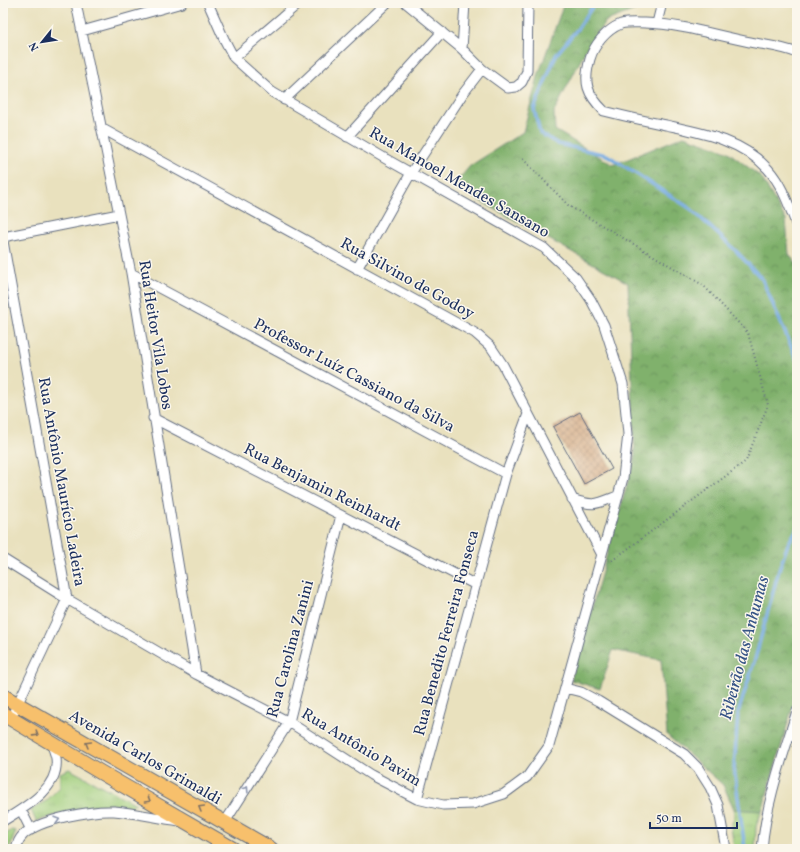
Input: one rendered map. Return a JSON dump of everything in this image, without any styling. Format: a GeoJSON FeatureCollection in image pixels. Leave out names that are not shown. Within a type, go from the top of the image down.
{"type":"FeatureCollection","features":[{"type":"Feature","properties":{"kind":"main road","name":"Avenida Carlos Grimaldi"},"geometry":{"type":"LineString","coordinates":[[3,696],[271,849]]}},
{"type":"Feature","properties":{"kind":"main road"},"geometry":{"type":"LineString","coordinates":[[7,716],[233,849]]}},
{"type":"Feature","properties":{"kind":"street","name":"Rua Heitor Vila Lobos"},"geometry":{"type":"LineString","coordinates":[[76,3],[130,273],[196,674]]}},
{"type":"Feature","properties":{"kind":"street"},"geometry":{"type":"LineString","coordinates":[[82,31],[182,3]]}},
{"type":"Feature","properties":{"kind":"street","name":"Rua Manoel Mendes Sansano"},"geometry":{"type":"LineString","coordinates":[[208,3],[234,58],[272,92],[348,137],[544,248],[576,278],[591,300],[604,325],[622,384],[628,434],[623,478],[601,554]]}},
{"type":"Feature","properties":{"kind":"street"},"geometry":{"type":"LineString","coordinates":[[234,58],[299,3]]}},
{"type":"Feature","properties":{"kind":"street"},"geometry":{"type":"LineString","coordinates":[[284,100],[387,3]]}},
{"type":"Feature","properties":{"kind":"street"},"geometry":{"type":"LineString","coordinates":[[406,3],[462,49],[482,69],[508,88],[516,87],[522,82],[527,71],[528,3]]}},
{"type":"Feature","properties":{"kind":"street"},"geometry":{"type":"LineString","coordinates":[[462,49],[465,3]]}},
{"type":"Feature","properties":{"kind":"street"},"geometry":{"type":"LineString","coordinates":[[657,23],[662,3]]}},
{"type":"Feature","properties":{"kind":"street"},"geometry":{"type":"LineString","coordinates":[[797,53],[657,23],[630,22],[609,31],[599,41],[591,53],[587,67],[586,82],[589,93],[594,102],[604,111],[700,133],[726,141],[749,154],[768,170],[784,191],[797,226]]}},
{"type":"Feature","properties":{"kind":"street"},"geometry":{"type":"LineString","coordinates":[[348,137],[442,32]]}},
{"type":"Feature","properties":{"kind":"street"},"geometry":{"type":"LineString","coordinates":[[357,269],[411,173],[462,95],[482,69]]}},
{"type":"Feature","properties":{"kind":"street","name":"Rua Silvino de Godoy"},"geometry":{"type":"LineString","coordinates":[[101,128],[475,333],[492,347],[503,365],[601,554]]}},
{"type":"Feature","properties":{"kind":"street"},"geometry":{"type":"LineString","coordinates":[[3,237],[119,214]]}},
{"type":"Feature","properties":{"kind":"street","name":"Rua Antônio Maurício Ladeira"},"geometry":{"type":"LineString","coordinates":[[3,241],[67,599],[17,704],[7,716]]}},
{"type":"Feature","properties":{"kind":"street","name":"Professor Luíz Cassiano da Silva"},"geometry":{"type":"LineString","coordinates":[[130,273],[506,474]]}},
{"type":"Feature","properties":{"kind":"street"},"geometry":{"type":"LineString","coordinates":[[506,474],[528,414]]}},
{"type":"Feature","properties":{"kind":"street","name":"Rua Benjamin Reinhardt"},"geometry":{"type":"LineString","coordinates":[[153,418],[476,585]]}},
{"type":"Feature","properties":{"kind":"street","name":"Rua Benedito Ferreira Fonseca"},"geometry":{"type":"LineString","coordinates":[[417,799],[506,474]]}},
{"type":"Feature","properties":{"kind":"street"},"geometry":{"type":"LineString","coordinates":[[572,499],[587,504],[600,503],[617,496]]}},
{"type":"Feature","properties":{"kind":"street","name":"Rua Carolina Zanini"},"geometry":{"type":"LineString","coordinates":[[225,822],[289,722],[341,515]]}},
{"type":"Feature","properties":{"kind":"street","name":"Rua Antônio Pavim"},"geometry":{"type":"LineString","coordinates":[[3,559],[67,599],[196,674],[289,722],[371,775],[417,799],[443,805],[473,804],[504,794],[528,777],[549,746],[601,554]]}},
{"type":"Feature","properties":{"kind":"street"},"geometry":{"type":"LineString","coordinates":[[565,688],[581,692],[598,701],[684,754],[698,768],[710,787],[718,805],[726,849]]}},
{"type":"Feature","properties":{"kind":"street"},"geometry":{"type":"LineString","coordinates":[[762,849],[771,795],[797,711]]}},
{"type":"Feature","properties":{"kind":"street"},"geometry":{"type":"LineString","coordinates":[[3,821],[21,810],[43,792],[51,783],[55,773],[56,758],[51,743]]}},
{"type":"Feature","properties":{"kind":"street"},"geometry":{"type":"LineString","coordinates":[[21,810],[31,830]]}},
{"type":"Feature","properties":{"kind":"street"},"geometry":{"type":"LineString","coordinates":[[16,849],[18,842],[23,835],[31,830],[52,821],[83,813],[114,811],[185,822]]}},
{"type":"Feature","properties":{"kind":"path"},"geometry":{"type":"LineString","coordinates":[[523,160],[569,206],[703,285],[748,333],[768,405],[746,461],[596,573]]}},
{"type":"Feature","properties":{"kind":"green space"},"geometry":{"type":"Polygon","coordinates":[[[564,3],[644,3],[643,7],[606,21],[587,48],[554,112],[555,130],[613,165],[684,136],[727,151],[761,177],[786,220],[789,255],[797,264],[797,692],[762,811],[734,809],[723,785],[667,735],[661,660],[613,650],[600,689],[571,680],[635,457],[628,283],[453,186],[470,166],[523,132],[539,73],[564,3]]]}},
{"type":"Feature","properties":{"kind":"green space"},"geometry":{"type":"Polygon","coordinates":[[[69,769],[136,804],[130,807],[111,804],[95,805],[36,821],[31,810],[46,801],[60,787],[60,773],[69,769]]]}},
{"type":"Feature","properties":{"kind":"green space"},"geometry":{"type":"Polygon","coordinates":[[[734,809],[762,811],[756,826],[755,849],[734,849],[731,826],[734,817],[734,809]]]}},
{"type":"Feature","properties":{"kind":"green space"},"geometry":{"type":"Polygon","coordinates":[[[12,830],[16,831],[9,849],[3,849],[3,836],[12,830]]]}},
{"type":"Feature","properties":{"kind":"building"},"geometry":{"type":"Polygon","coordinates":[[[580,412],[612,469],[584,484],[553,427],[580,412]]]}},
{"type":"Feature","properties":{"kind":"waterway","name":"Ribeirão das Anhumas"},"geometry":{"type":"LineString","coordinates":[[595,3],[578,28],[556,55],[534,109],[540,133],[558,144],[607,155],[691,209],[737,252],[762,279],[797,360]]}},
{"type":"Feature","properties":{"kind":"waterway","name":"Ribeirão das Anhumas"},"geometry":{"type":"LineString","coordinates":[[745,849],[734,768],[738,713],[755,659],[779,570],[788,544],[797,529]]}}]}
